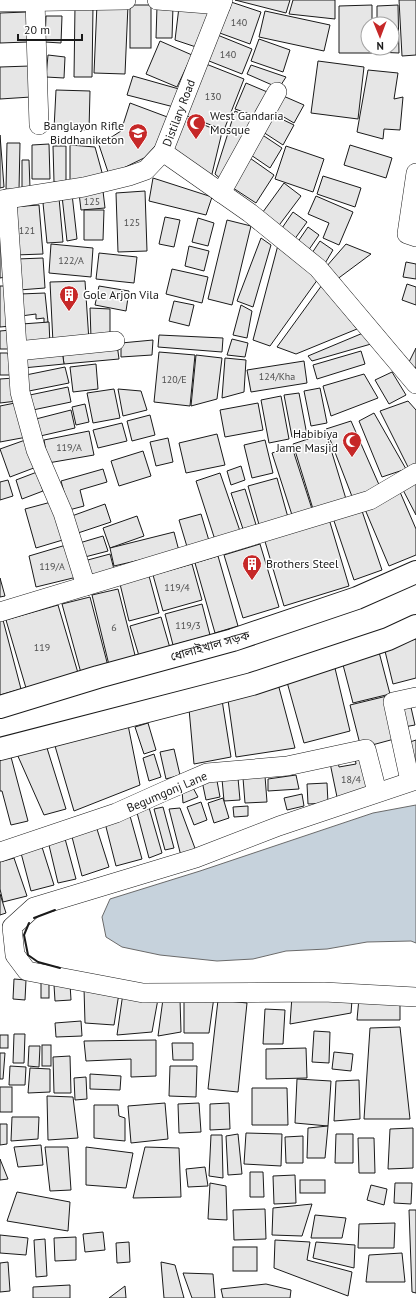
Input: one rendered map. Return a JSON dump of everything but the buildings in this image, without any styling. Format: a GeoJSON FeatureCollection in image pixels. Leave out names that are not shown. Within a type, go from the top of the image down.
{"type":"FeatureCollection","features":[{"type":"Feature","properties":{"kind":"main road","name":"ধোলাইখাল সড়ক"},"geometry":{"type":"LineString","coordinates":[[0,707],[98,677],[233,640],[358,598],[416,572]]}},
{"type":"Feature","properties":{"kind":"main road"},"geometry":{"type":"LineString","coordinates":[[0,749],[252,684],[388,639],[416,626]]}},
{"type":"Feature","properties":{"kind":"street"},"geometry":{"type":"LineString","coordinates":[[0,2],[126,0]]}},
{"type":"Feature","properties":{"kind":"street"},"geometry":{"type":"LineString","coordinates":[[156,0],[222,3]]}},
{"type":"Feature","properties":{"kind":"street"},"geometry":{"type":"LineString","coordinates":[[35,1],[39,125]]}},
{"type":"Feature","properties":{"kind":"street","name":"Distilary Road"},"geometry":{"type":"LineString","coordinates":[[4,200],[84,188],[146,170],[163,152],[222,3]]}},
{"type":"Feature","properties":{"kind":"street"},"geometry":{"type":"LineString","coordinates":[[221,193],[277,92]]}},
{"type":"Feature","properties":{"kind":"street"},"geometry":{"type":"LineString","coordinates":[[163,152],[250,213],[318,268],[416,384]]}},
{"type":"Feature","properties":{"kind":"street"},"geometry":{"type":"LineString","coordinates":[[416,173],[408,234],[416,237]]}},
{"type":"Feature","properties":{"kind":"street"},"geometry":{"type":"LineString","coordinates":[[4,200],[20,392],[34,442],[63,513],[86,586]]}},
{"type":"Feature","properties":{"kind":"street"},"geometry":{"type":"LineString","coordinates":[[16,351],[115,341]]}},
{"type":"Feature","properties":{"kind":"street"},"geometry":{"type":"LineString","coordinates":[[0,612],[370,500],[416,473]]}},
{"type":"Feature","properties":{"kind":"street"},"geometry":{"type":"LineString","coordinates":[[416,697],[393,702],[413,780],[279,826],[196,858],[34,907],[12,927],[15,955],[27,971],[143,993],[324,992],[416,997]]}},
{"type":"Feature","properties":{"kind":"street","name":"Begumgonj Lane"},"geometry":{"type":"LineString","coordinates":[[0,852],[116,813],[207,773],[287,766],[366,749],[377,792]]}},
{"type":"Feature","properties":{"kind":"shaded area"},"geometry":{"type":"Polygon","coordinates":[[[416,805],[416,943],[411,941],[367,942],[327,949],[286,951],[253,959],[217,961],[160,955],[122,947],[106,937],[102,917],[110,899],[200,871],[373,813],[416,805]]]}},
{"type":"Feature","properties":{"kind":"wall"},"geometry":{"type":"LineString","coordinates":[[34,918],[55,910]]}},
{"type":"Feature","properties":{"kind":"wall"},"geometry":{"type":"LineString","coordinates":[[29,923],[24,935],[28,955],[38,962],[60,968]]}},
{"type":"Feature","properties":{"kind":"place","name":"West Gandaria Mosque"},"geometry":{"type":"Point","coordinates":[196,140]}},
{"type":"Feature","properties":{"kind":"place","name":"Banglayon Rifle Biddhaniketon"},"geometry":{"type":"Point","coordinates":[138,150]}},
{"type":"Feature","properties":{"kind":"place","name":"Gole Arjon Vila"},"geometry":{"type":"Point","coordinates":[69,312]}},
{"type":"Feature","properties":{"kind":"place","name":"Habibiya Jame Masjid"},"geometry":{"type":"Point","coordinates":[352,458]}},
{"type":"Feature","properties":{"kind":"place","name":"Brothers Steel"},"geometry":{"type":"Point","coordinates":[252,581]}}]}
